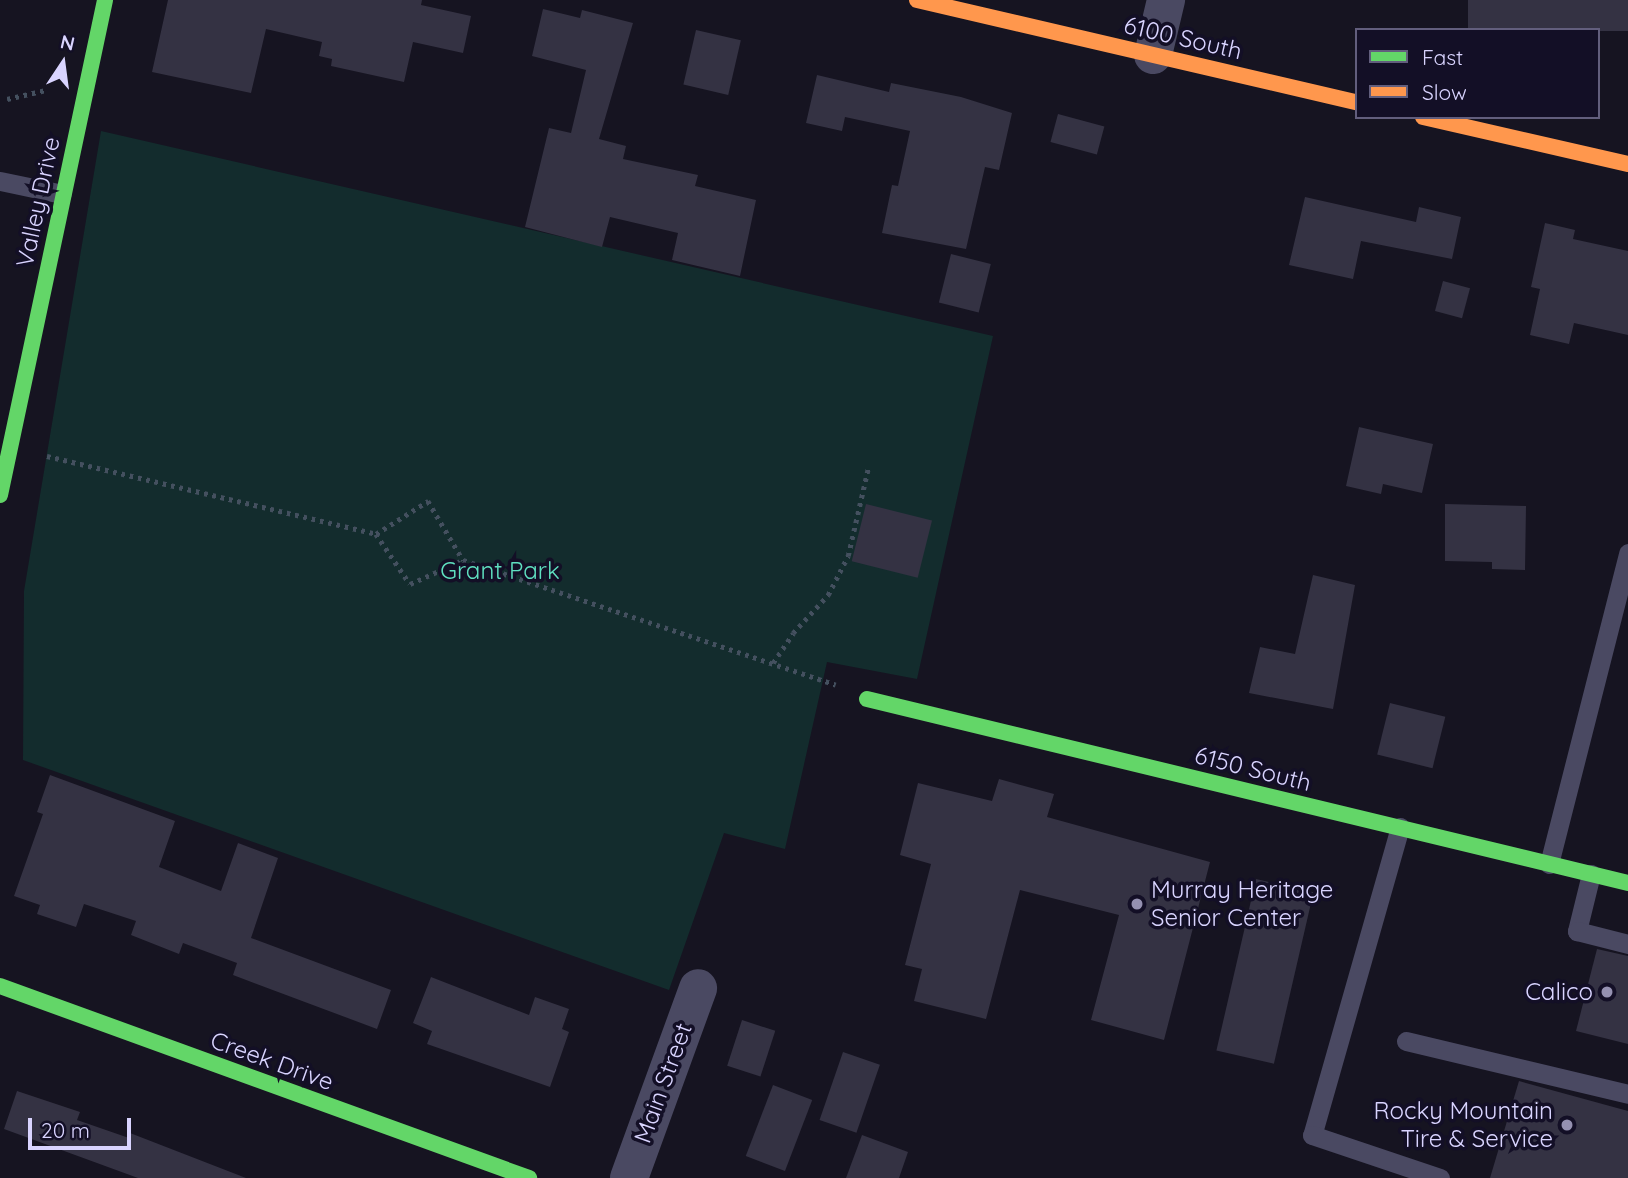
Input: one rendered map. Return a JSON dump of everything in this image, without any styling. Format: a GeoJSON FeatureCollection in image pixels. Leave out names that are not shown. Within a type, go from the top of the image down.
{"type":"FeatureCollection","features":[{"type":"Feature","properties":{"kind":"street","name":"Valley Drive"},"geometry":{"type":"LineString","coordinates":[[0,495],[105,0]]}},
{"type":"Feature","properties":{"kind":"street","name":"6100 South"},"geometry":{"type":"LineString","coordinates":[[917,0],[1355,102]]}},
{"type":"Feature","properties":{"kind":"street"},"geometry":{"type":"LineString","coordinates":[[1153,55],[1166,0]]}},
{"type":"Feature","properties":{"kind":"street"},"geometry":{"type":"LineString","coordinates":[[1432,119],[1628,164]]}},
{"type":"Feature","properties":{"kind":"street","name":"6150 South"},"geometry":{"type":"LineString","coordinates":[[867,699],[1628,883]]}},
{"type":"Feature","properties":{"kind":"street","name":"Creek Drive"},"geometry":{"type":"LineString","coordinates":[[0,986],[529,1178]]}},
{"type":"Feature","properties":{"kind":"street","name":"Main Street"},"geometry":{"type":"LineString","coordinates":[[629,1178],[698,988]]}},
{"type":"Feature","properties":{"kind":"lane"},"geometry":{"type":"LineString","coordinates":[[0,181],[62,194]]}},
{"type":"Feature","properties":{"kind":"lane"},"geometry":{"type":"LineString","coordinates":[[1549,863],[1628,553]]}},
{"type":"Feature","properties":{"kind":"lane"},"geometry":{"type":"LineString","coordinates":[[1400,827],[1312,1135],[1440,1178]]}},
{"type":"Feature","properties":{"kind":"lane"},"geometry":{"type":"LineString","coordinates":[[1591,874],[1577,931],[1628,944]]}},
{"type":"Feature","properties":{"kind":"lane"},"geometry":{"type":"LineString","coordinates":[[1406,1041],[1628,1094]]}},
{"type":"Feature","properties":{"kind":"path"},"geometry":{"type":"LineString","coordinates":[[7,99],[46,90]]}},
{"type":"Feature","properties":{"kind":"path"},"geometry":{"type":"LineString","coordinates":[[47,456],[376,534],[410,584],[463,560]]}},
{"type":"Feature","properties":{"kind":"path"},"geometry":{"type":"LineString","coordinates":[[773,663],[833,586],[848,556],[868,469]]}},
{"type":"Feature","properties":{"kind":"path"},"geometry":{"type":"LineString","coordinates":[[376,534],[428,501],[463,560],[830,683]]}},
{"type":"Feature","properties":{"kind":"green space","name":"Grant Park"},"geometry":{"type":"Polygon","coordinates":[[[101,131],[993,336],[917,679],[827,662],[785,849],[724,833],[669,990],[23,760],[24,591],[101,131]]]}},
{"type":"Feature","properties":{"kind":"building"},"geometry":{"type":"Polygon","coordinates":[[[168,0],[422,0],[421,5],[471,16],[463,53],[413,42],[404,82],[331,66],[332,59],[319,56],[322,42],[266,29],[251,93],[152,72],[168,0]]]}},
{"type":"Feature","properties":{"kind":"building"},"geometry":{"type":"Polygon","coordinates":[[[1468,0],[1628,0],[1628,31],[1600,31],[1600,28],[1468,28],[1468,0]]]}},
{"type":"Feature","properties":{"kind":"building"},"geometry":{"type":"Polygon","coordinates":[[[543,9],[580,18],[582,10],[633,23],[599,139],[626,146],[623,159],[698,175],[695,186],[756,200],[740,276],[672,260],[678,233],[610,217],[602,247],[525,227],[549,128],[571,133],[586,70],[532,56],[543,9]]]}},
{"type":"Feature","properties":{"kind":"building"},"geometry":{"type":"Polygon","coordinates":[[[696,30],[741,40],[728,95],[683,85],[696,30]]]}},
{"type":"Feature","properties":{"kind":"building"},"geometry":{"type":"Polygon","coordinates":[[[817,75],[889,92],[891,83],[961,97],[1012,113],[999,170],[985,167],[966,249],[882,233],[892,185],[898,186],[910,131],[845,117],[842,131],[806,123],[817,75]]]}},
{"type":"Feature","properties":{"kind":"building"},"geometry":{"type":"Polygon","coordinates":[[[1058,114],[1104,126],[1097,154],[1050,142],[1058,114]]]}},
{"type":"Feature","properties":{"kind":"building"},"geometry":{"type":"Polygon","coordinates":[[[1305,197],[1416,222],[1419,207],[1461,217],[1452,259],[1361,241],[1353,279],[1289,265],[1305,197]]]}},
{"type":"Feature","properties":{"kind":"building"},"geometry":{"type":"Polygon","coordinates":[[[1545,223],[1575,230],[1573,239],[1628,251],[1628,335],[1574,323],[1569,344],[1530,335],[1540,289],[1531,287],[1545,223]]]}},
{"type":"Feature","properties":{"kind":"building"},"geometry":{"type":"Polygon","coordinates":[[[951,254],[991,264],[979,312],[939,303],[951,254]]]}},
{"type":"Feature","properties":{"kind":"building"},"geometry":{"type":"Polygon","coordinates":[[[1443,281],[1470,288],[1462,318],[1435,311],[1443,281]]]}},
{"type":"Feature","properties":{"kind":"building"},"geometry":{"type":"Polygon","coordinates":[[[1359,427],[1433,444],[1422,493],[1383,484],[1381,494],[1346,486],[1359,427]]]}},
{"type":"Feature","properties":{"kind":"building"},"geometry":{"type":"Polygon","coordinates":[[[866,504],[932,520],[918,578],[852,561],[866,504]]]}},
{"type":"Feature","properties":{"kind":"building"},"geometry":{"type":"Polygon","coordinates":[[[1445,504],[1526,506],[1525,570],[1492,569],[1492,562],[1445,561],[1445,504]]]}},
{"type":"Feature","properties":{"kind":"building"},"geometry":{"type":"Polygon","coordinates":[[[1313,575],[1355,585],[1333,709],[1249,693],[1260,647],[1295,654],[1313,575]]]}},
{"type":"Feature","properties":{"kind":"building"},"geometry":{"type":"Polygon","coordinates":[[[1390,703],[1445,717],[1432,768],[1377,754],[1390,703]]]}},
{"type":"Feature","properties":{"kind":"building"},"geometry":{"type":"Polygon","coordinates":[[[50,775],[175,821],[159,867],[221,891],[238,843],[278,858],[251,938],[391,990],[377,1029],[233,975],[237,963],[183,943],[179,954],[131,935],[136,921],[84,904],[76,927],[37,914],[40,905],[14,896],[43,814],[37,812],[50,775]]]}},
{"type":"Feature","properties":{"kind":"building","name":"Murray Heritage Senior Center"},"geometry":{"type":"Polygon","coordinates":[[[999,779],[1054,794],[1047,817],[1210,862],[1164,1040],[1091,1020],[1119,915],[1020,890],[986,1019],[914,1001],[922,969],[905,965],[931,864],[900,855],[918,783],[992,801],[999,779]]]}},
{"type":"Feature","properties":{"kind":"building"},"geometry":{"type":"Polygon","coordinates":[[[1256,879],[1313,892],[1274,1064],[1216,1050],[1256,879]]]}},
{"type":"Feature","properties":{"kind":"building","name":"Calico"},"geometry":{"type":"Polygon","coordinates":[[[1597,949],[1628,956],[1628,1044],[1576,1031],[1597,949]]]}},
{"type":"Feature","properties":{"kind":"building"},"geometry":{"type":"Polygon","coordinates":[[[431,977],[529,1015],[535,997],[569,1009],[562,1029],[569,1032],[550,1087],[427,1044],[432,1031],[413,1023],[431,977]]]}},
{"type":"Feature","properties":{"kind":"building"},"geometry":{"type":"Polygon","coordinates":[[[742,1020],[775,1031],[760,1076],[727,1066],[742,1020]]]}},
{"type":"Feature","properties":{"kind":"building"},"geometry":{"type":"Polygon","coordinates":[[[843,1052],[880,1065],[856,1133],[820,1120],[843,1052]]]}},
{"type":"Feature","properties":{"kind":"building","name":"Rocky Mountain Tire & Service"},"geometry":{"type":"Polygon","coordinates":[[[1519,1081],[1628,1111],[1628,1178],[1490,1178],[1519,1081]]]}},
{"type":"Feature","properties":{"kind":"building"},"geometry":{"type":"Polygon","coordinates":[[[773,1085],[812,1100],[785,1171],[746,1156],[773,1085]]]}},
{"type":"Feature","properties":{"kind":"building"},"geometry":{"type":"Polygon","coordinates":[[[17,1091],[80,1112],[77,1120],[129,1138],[130,1133],[246,1178],[138,1178],[4,1129],[17,1091]]]}},
{"type":"Feature","properties":{"kind":"building"},"geometry":{"type":"Polygon","coordinates":[[[862,1135],[908,1152],[899,1178],[846,1178],[862,1135]]]}},
{"type":"Feature","properties":{"kind":"traffic: fast"},"geometry":{"type":"LineString","coordinates":[[0,495],[105,0]]}},
{"type":"Feature","properties":{"kind":"traffic: fast"},"geometry":{"type":"LineString","coordinates":[[867,699],[1628,883]]}},
{"type":"Feature","properties":{"kind":"traffic: fast"},"geometry":{"type":"LineString","coordinates":[[0,986],[529,1178]]}},
{"type":"Feature","properties":{"kind":"traffic: slow"},"geometry":{"type":"LineString","coordinates":[[917,0],[1355,102]]}},
{"type":"Feature","properties":{"kind":"traffic: slow"},"geometry":{"type":"LineString","coordinates":[[1432,119],[1628,164]]}},
{"type":"Feature","properties":{"kind":"place","name":"Murray Heritage Senior Center"},"geometry":{"type":"Point","coordinates":[1137,904]}},
{"type":"Feature","properties":{"kind":"place","name":"Calico"},"geometry":{"type":"Point","coordinates":[1607,992]}},
{"type":"Feature","properties":{"kind":"place","name":"Rocky Mountain Tire & Service"},"geometry":{"type":"Point","coordinates":[1567,1125]}}]}
